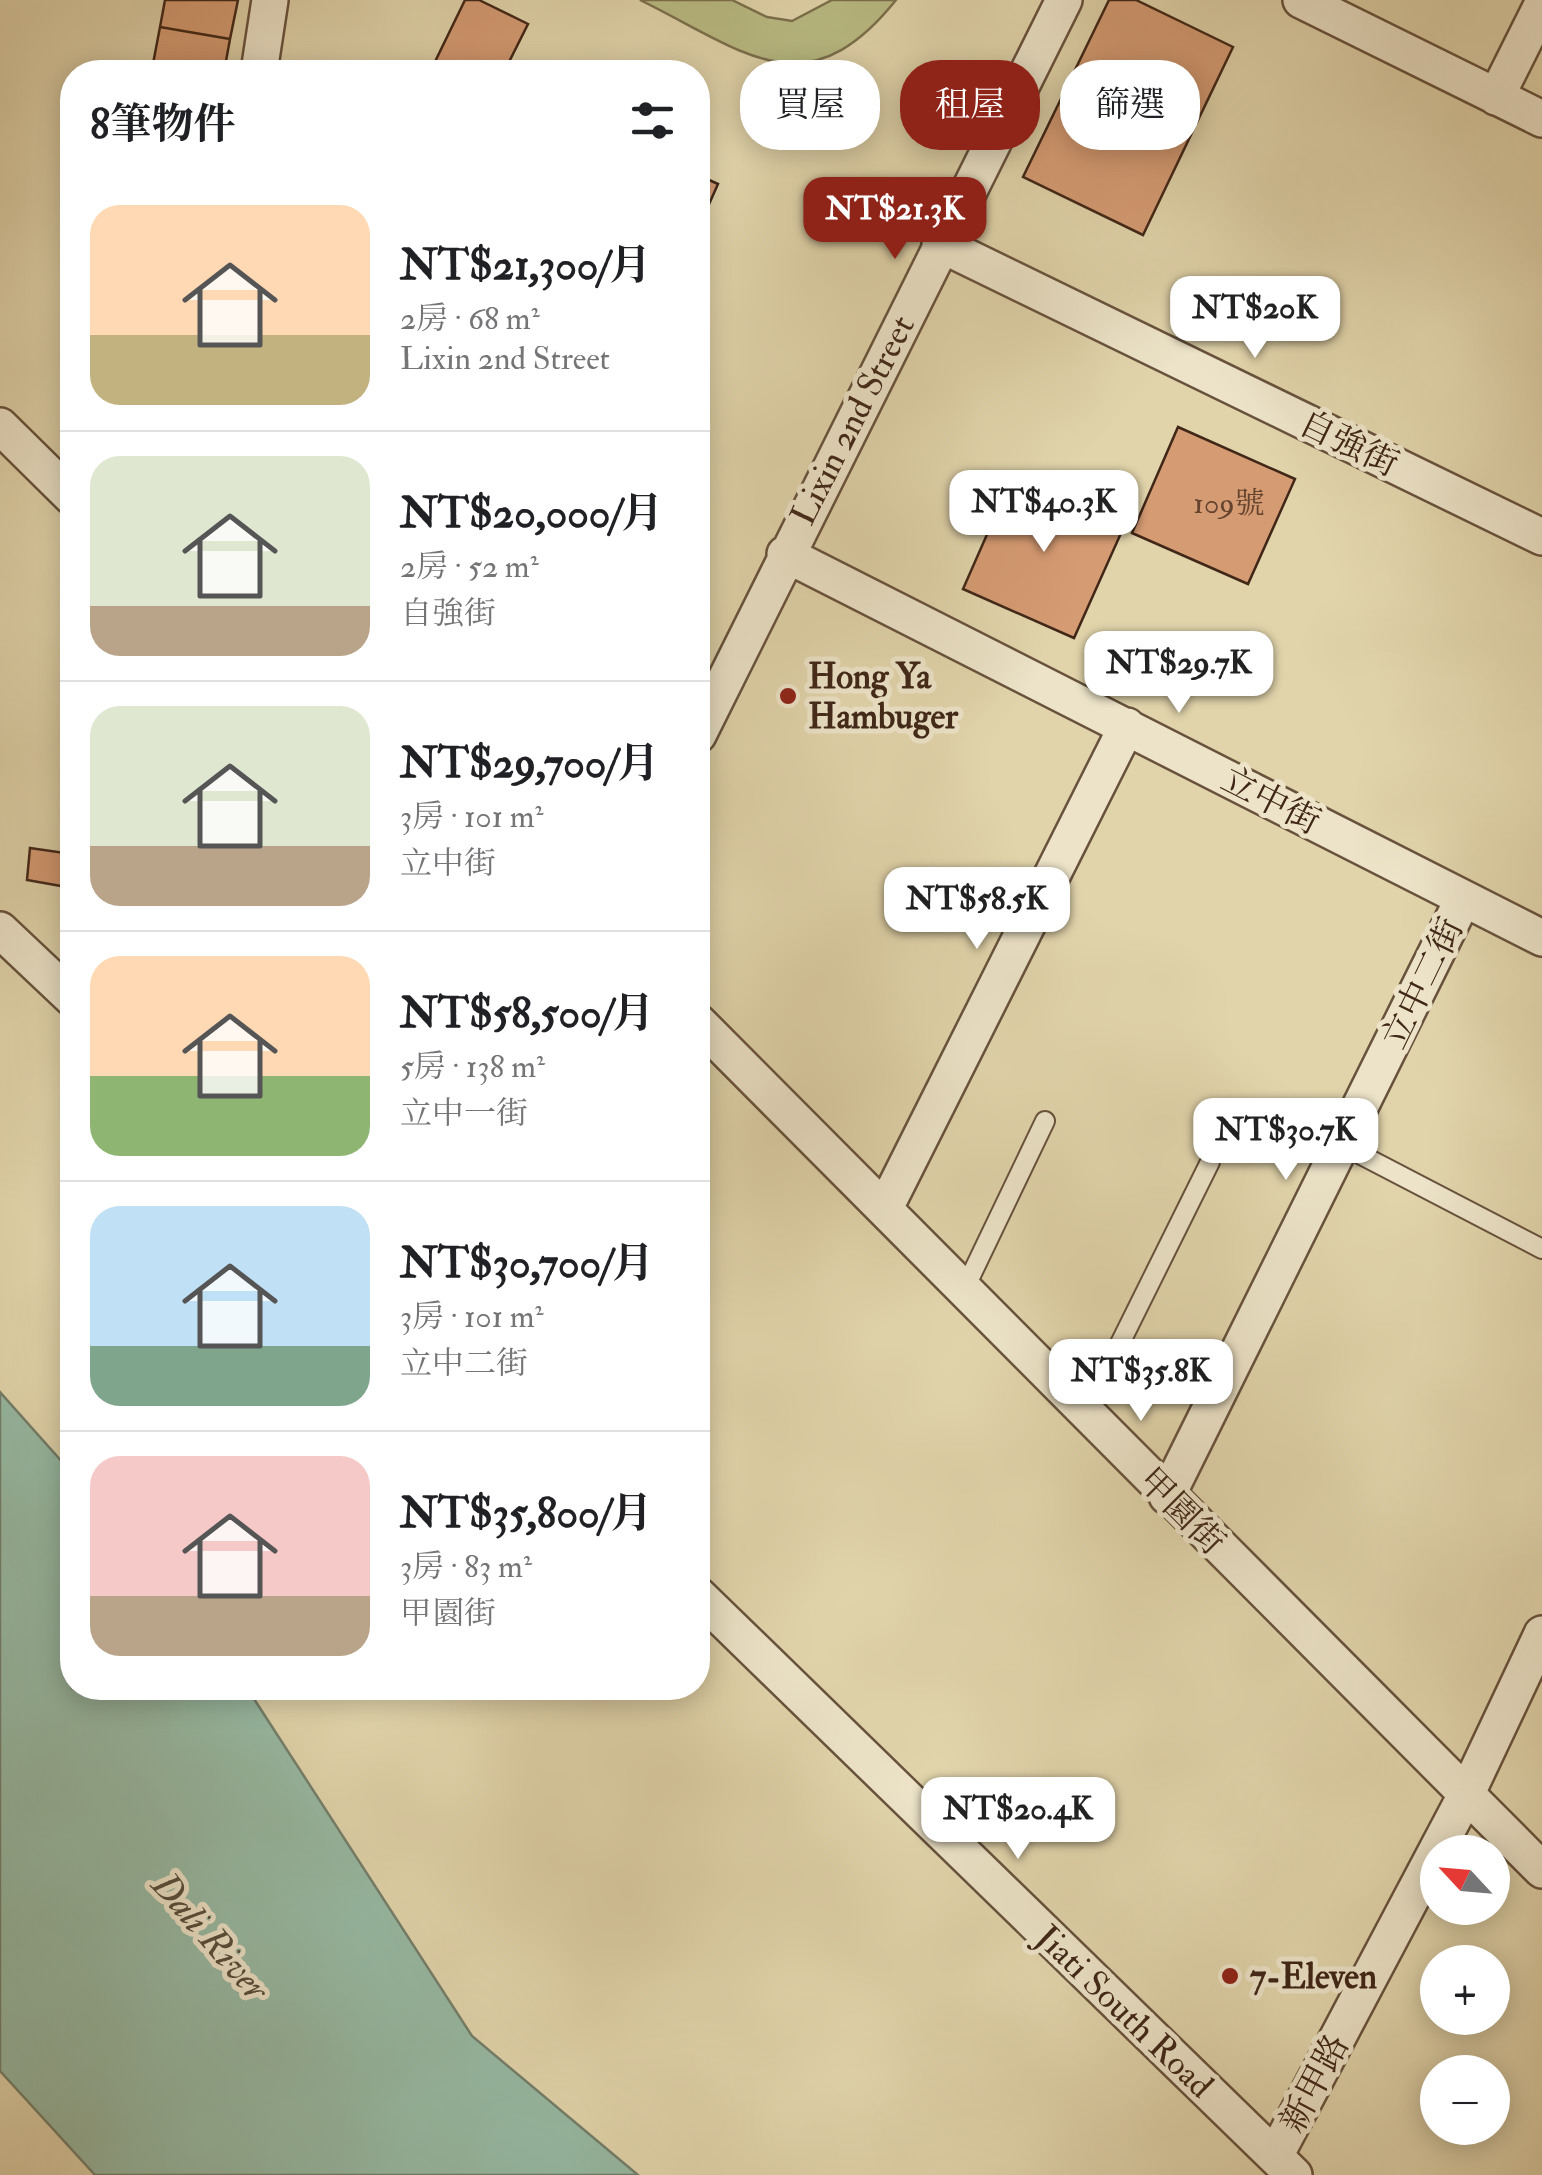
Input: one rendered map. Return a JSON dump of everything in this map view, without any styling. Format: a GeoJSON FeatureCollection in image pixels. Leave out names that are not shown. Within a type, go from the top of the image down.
{"type":"FeatureCollection","features":[{"type":"Feature","properties":{"kind":"street"},"geometry":{"type":"LineString","coordinates":[[261,60],[270,0]]}},
{"type":"Feature","properties":{"kind":"street","name":"Lixin 2nd Street"},"geometry":{"type":"LineString","coordinates":[[710,710],[1064,0]]}},
{"type":"Feature","properties":{"kind":"street"},"geometry":{"type":"LineString","coordinates":[[1301,0],[1542,119]]}},
{"type":"Feature","properties":{"kind":"street"},"geometry":{"type":"LineString","coordinates":[[1496,96],[1542,5]]}},
{"type":"Feature","properties":{"kind":"street","name":"自強街"},"geometry":{"type":"LineString","coordinates":[[940,244],[1542,537]]}},
{"type":"Feature","properties":{"kind":"street"},"geometry":{"type":"LineString","coordinates":[[0,426],[60,485]]}},
{"type":"Feature","properties":{"kind":"street","name":"立中街"},"geometry":{"type":"LineString","coordinates":[[785,554],[1542,938]]}},
{"type":"Feature","properties":{"kind":"street"},"geometry":{"type":"LineString","coordinates":[[885,1208],[1128,726]]}},
{"type":"Feature","properties":{"kind":"street","name":"立中二街"},"geometry":{"type":"LineString","coordinates":[[1167,1496],[1463,899]]}},
{"type":"Feature","properties":{"kind":"street"},"geometry":{"type":"LineString","coordinates":[[0,930],[60,987]]}},
{"type":"Feature","properties":{"kind":"street","name":"甲園街"},"geometry":{"type":"LineString","coordinates":[[710,1034],[1542,1870]]}},
{"type":"Feature","properties":{"kind":"street","name":"Jiati South Road"},"geometry":{"type":"LineString","coordinates":[[710,1607],[1284,2166]]}},
{"type":"Feature","properties":{"kind":"street","name":"新甲路"},"geometry":{"type":"LineString","coordinates":[[1284,2166],[1542,1634]]}},
{"type":"Feature","properties":{"kind":"lane"},"geometry":{"type":"LineString","coordinates":[[965,1288],[1045,1122]]}},
{"type":"Feature","properties":{"kind":"lane"},"geometry":{"type":"LineString","coordinates":[[1342,1145],[1542,1249]]}},
{"type":"Feature","properties":{"kind":"lane"},"geometry":{"type":"LineString","coordinates":[[1085,1414],[1210,1162]]}},
{"type":"Feature","properties":{"kind":"shaded area"},"geometry":{"type":"Polygon","coordinates":[[[640,0],[732,0],[767,17],[792,21],[832,0],[896,0],[863,34],[833,54],[813,60],[770,60],[711,37],[640,0]]]}},
{"type":"Feature","properties":{"kind":"water","name":"Dali River"},"geometry":{"type":"Polygon","coordinates":[[[0,1392],[60,1460],[60,1700],[255,1700],[472,2036],[638,2175],[95,2175],[0,2071],[0,1392]]]}},
{"type":"Feature","properties":{"kind":"building"},"geometry":{"type":"Polygon","coordinates":[[[165,0],[238,0],[230,39],[160,27],[165,0]]]}},
{"type":"Feature","properties":{"kind":"building"},"geometry":{"type":"Polygon","coordinates":[[[465,0],[479,0],[528,24],[510,60],[436,60],[465,0]]]}},
{"type":"Feature","properties":{"kind":"building"},"geometry":{"type":"Polygon","coordinates":[[[1109,0],[1136,0],[1233,47],[1200,116],[1200,60],[1080,60],[1109,0]]]}},
{"type":"Feature","properties":{"kind":"building"},"geometry":{"type":"Polygon","coordinates":[[[160,27],[230,39],[226,60],[154,60],[160,27]]]}},
{"type":"Feature","properties":{"kind":"building"},"geometry":{"type":"Polygon","coordinates":[[[1060,101],[1060,150],[1184,150],[1143,235],[1023,177],[1036,150],[1040,150],[1040,142],[1060,101]]]}},
{"type":"Feature","properties":{"kind":"building"},"geometry":{"type":"Polygon","coordinates":[[[710,180],[718,184],[710,202],[710,180]]]}},
{"type":"Feature","properties":{"kind":"building"},"geometry":{"type":"Polygon","coordinates":[[[1178,427],[1295,479],[1248,584],[1132,533],[1178,427]]]}},
{"type":"Feature","properties":{"kind":"building"},"geometry":{"type":"Polygon","coordinates":[[[1014,473],[1126,522],[1074,638],[963,589],[1014,473]]]}},
{"type":"Feature","properties":{"kind":"building"},"geometry":{"type":"Polygon","coordinates":[[[30,848],[60,852],[60,886],[27,880],[30,848]]]}},
{"type":"Feature","properties":{"kind":"place","name":"Hong Ya Hambuger"},"geometry":{"type":"Point","coordinates":[788,696]}},
{"type":"Feature","properties":{"kind":"place","name":"7-Eleven"},"geometry":{"type":"Point","coordinates":[1230,1976]}}]}
